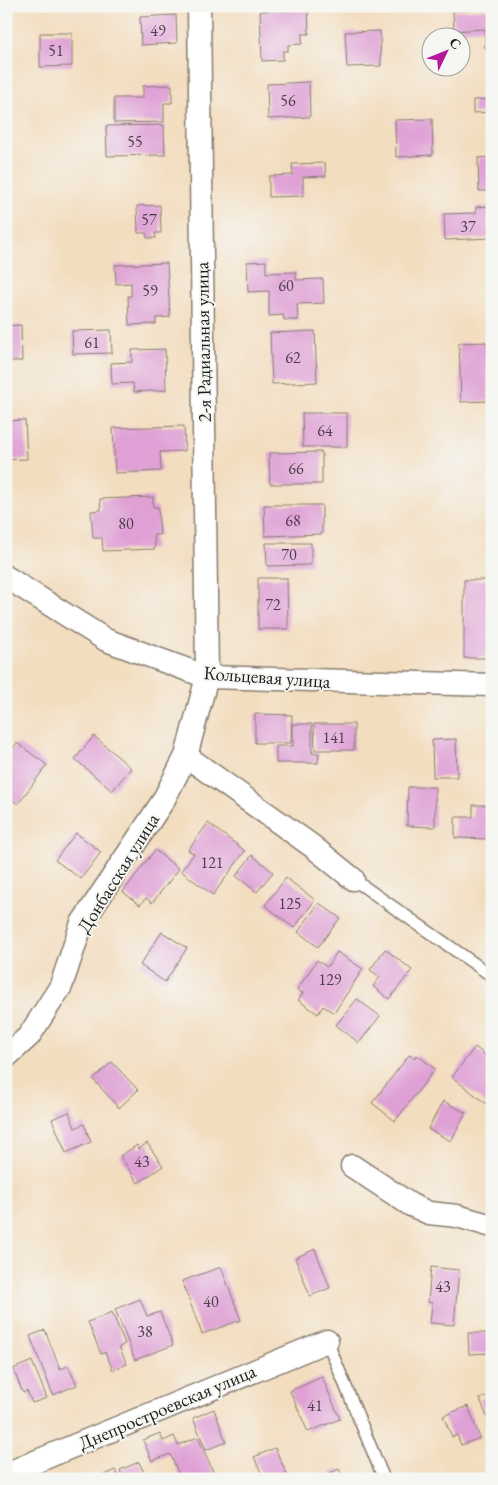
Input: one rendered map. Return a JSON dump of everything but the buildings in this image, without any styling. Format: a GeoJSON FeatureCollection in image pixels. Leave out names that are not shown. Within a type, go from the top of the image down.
{"type":"FeatureCollection","features":[{"type":"Feature","properties":{"kind":"street","name":"2-я Радиальная улица"},"geometry":{"type":"LineString","coordinates":[[199,6],[206,677]]}},
{"type":"Feature","properties":{"kind":"street","name":"Кольцевая улица"},"geometry":{"type":"LineString","coordinates":[[6,577],[106,640],[206,677],[492,685]]}},
{"type":"Feature","properties":{"kind":"street","name":"Донбасская улица"},"geometry":{"type":"LineString","coordinates":[[6,1057],[29,1036],[61,986],[82,923],[162,801],[186,756],[206,677]]}},
{"type":"Feature","properties":{"kind":"street"},"geometry":{"type":"LineString","coordinates":[[186,756],[354,879]]}},
{"type":"Feature","properties":{"kind":"street"},"geometry":{"type":"LineString","coordinates":[[352,1166],[411,1205],[429,1213],[457,1216],[492,1226]]}},
{"type":"Feature","properties":{"kind":"street","name":"Днепростроевская улица"},"geometry":{"type":"LineString","coordinates":[[6,1474],[327,1341]]}},
{"type":"Feature","properties":{"kind":"lane"},"geometry":{"type":"LineString","coordinates":[[354,879],[492,976]]}},
{"type":"Feature","properties":{"kind":"lane"},"geometry":{"type":"LineString","coordinates":[[327,1341],[384,1479]]}}]}
